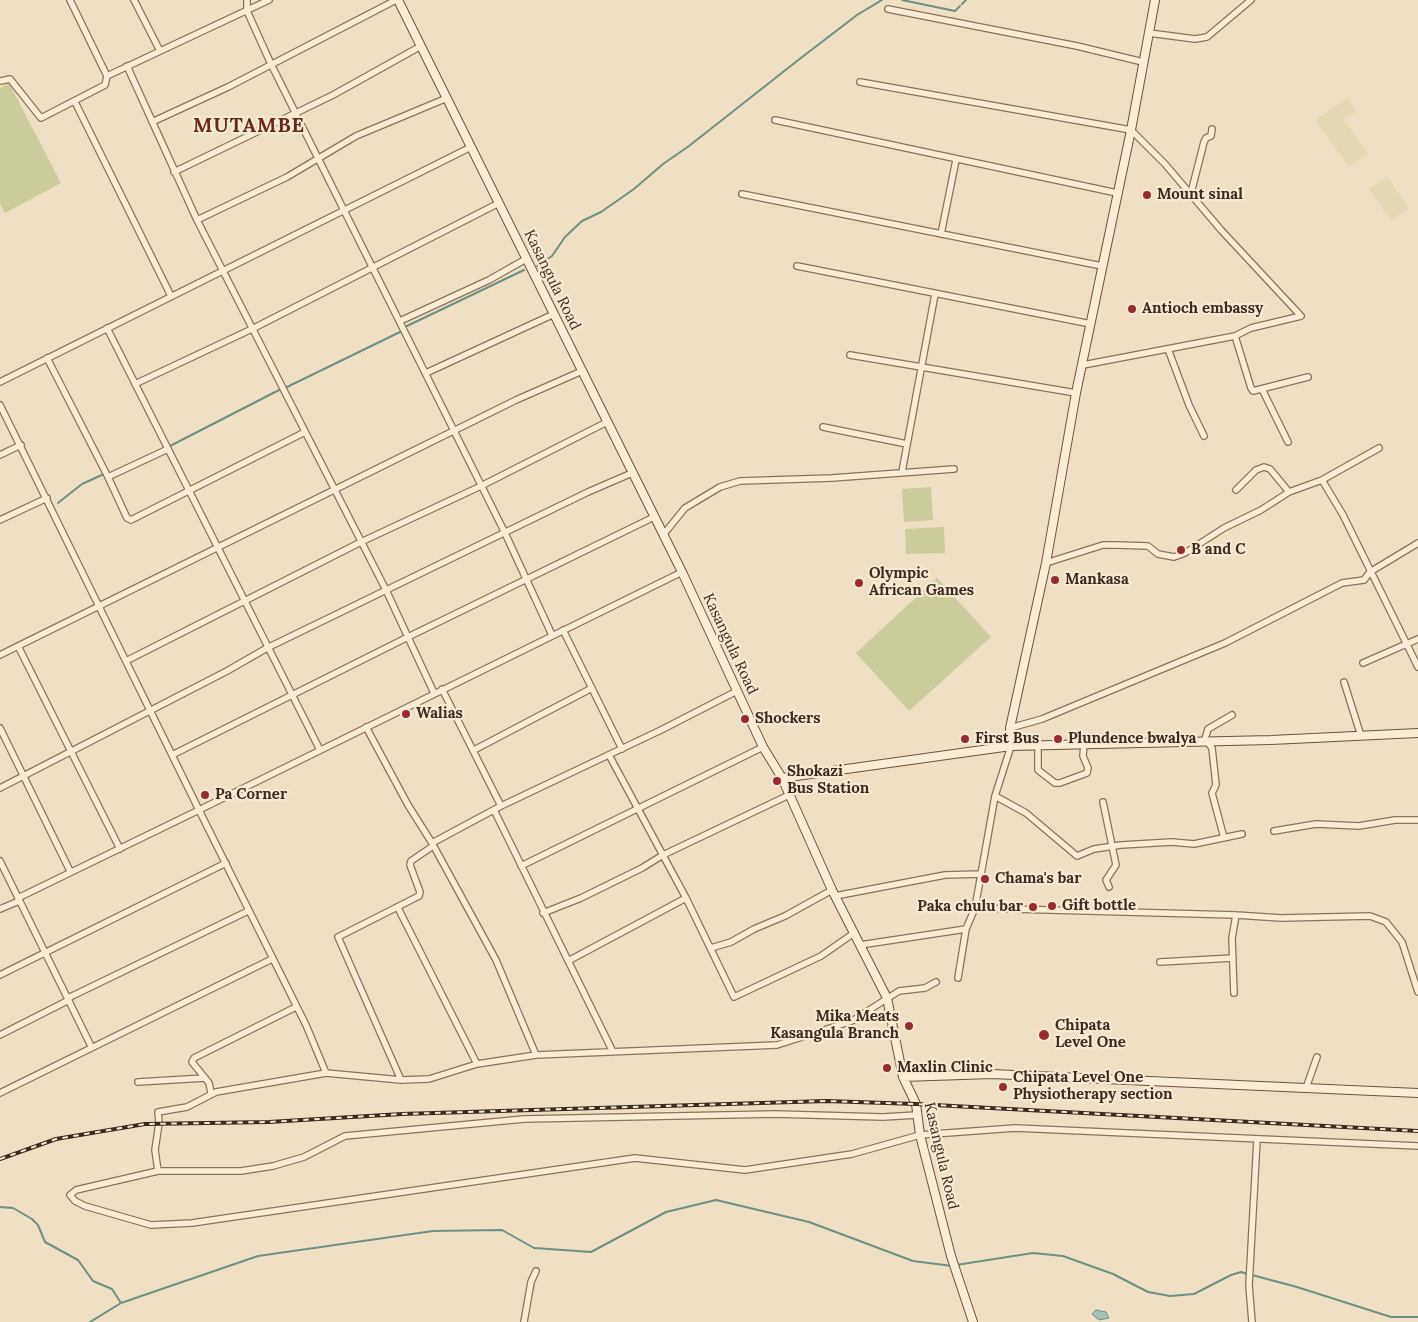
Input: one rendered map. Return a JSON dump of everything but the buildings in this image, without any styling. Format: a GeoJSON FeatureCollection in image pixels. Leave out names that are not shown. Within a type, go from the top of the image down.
{"type":"FeatureCollection","features":[{"type":"Feature","properties":{"kind":"street"},"geometry":{"type":"LineString","coordinates":[[0,81],[10,79],[41,118],[105,85],[107,76],[70,0]]}},
{"type":"Feature","properties":{"kind":"street"},"geometry":{"type":"LineString","coordinates":[[134,0],[160,51]]}},
{"type":"Feature","properties":{"kind":"street"},"geometry":{"type":"LineString","coordinates":[[247,0],[248,11],[271,64],[344,212],[374,266],[505,532],[552,635]]}},
{"type":"Feature","properties":{"kind":"street"},"geometry":{"type":"LineString","coordinates":[[107,76],[269,0]]}},
{"type":"Feature","properties":{"kind":"street"},"geometry":{"type":"LineString","coordinates":[[152,122],[228,87],[397,0]]}},
{"type":"Feature","properties":{"kind":"street","name":"Kasangula Road"},"geometry":{"type":"LineString","coordinates":[[397,0],[682,572],[763,747],[782,778],[833,893],[887,998],[903,1077],[916,1104],[920,1135],[957,1278],[973,1322]]}},
{"type":"Feature","properties":{"kind":"street"},"geometry":{"type":"LineString","coordinates":[[958,978],[966,929],[975,908],[995,796],[1011,746],[1010,728],[1046,563],[1076,393],[1131,130],[1155,0]]}},
{"type":"Feature","properties":{"kind":"street"},"geometry":{"type":"LineString","coordinates":[[1149,33],[1196,39],[1207,36],[1251,0]]}},
{"type":"Feature","properties":{"kind":"street"},"geometry":{"type":"LineString","coordinates":[[888,9],[1077,46],[1143,62]]}},
{"type":"Feature","properties":{"kind":"street"},"geometry":{"type":"LineString","coordinates":[[174,172],[295,113],[421,46]]}},
{"type":"Feature","properties":{"kind":"street"},"geometry":{"type":"LineString","coordinates":[[127,66],[197,220],[254,328],[386,590],[434,693]]}},
{"type":"Feature","properties":{"kind":"street"},"geometry":{"type":"LineString","coordinates":[[860,82],[1131,130],[1191,193],[1220,230],[1301,316],[1251,328],[1235,336],[1083,366]]}},
{"type":"Feature","properties":{"kind":"street"},"geometry":{"type":"LineString","coordinates":[[197,220],[318,160],[364,132],[447,98]]}},
{"type":"Feature","properties":{"kind":"street"},"geometry":{"type":"LineString","coordinates":[[75,102],[171,296]]}},
{"type":"Feature","properties":{"kind":"street"},"geometry":{"type":"LineString","coordinates":[[775,120],[1117,193]]}},
{"type":"Feature","properties":{"kind":"street"},"geometry":{"type":"LineString","coordinates":[[1191,193],[1204,142],[1206,138],[1212,136],[1212,129]]}},
{"type":"Feature","properties":{"kind":"street"},"geometry":{"type":"LineString","coordinates":[[0,382],[471,147]]}},
{"type":"Feature","properties":{"kind":"street"},"geometry":{"type":"LineString","coordinates":[[940,234],[956,160]]}},
{"type":"Feature","properties":{"kind":"street"},"geometry":{"type":"LineString","coordinates":[[742,194],[1102,266]]}},
{"type":"Feature","properties":{"kind":"street"},"geometry":{"type":"LineString","coordinates":[[135,384],[254,328],[499,203]]}},
{"type":"Feature","properties":{"kind":"street"},"geometry":{"type":"LineString","coordinates":[[400,321],[489,280],[526,258]]}},
{"type":"Feature","properties":{"kind":"street"},"geometry":{"type":"LineString","coordinates":[[796,266],[1091,324]]}},
{"type":"Feature","properties":{"kind":"street"},"geometry":{"type":"LineString","coordinates":[[902,472],[935,294]]}},
{"type":"Feature","properties":{"kind":"street"},"geometry":{"type":"LineString","coordinates":[[426,373],[554,314]]}},
{"type":"Feature","properties":{"kind":"street"},"geometry":{"type":"LineString","coordinates":[[107,328],[320,750]]}},
{"type":"Feature","properties":{"kind":"street"},"geometry":{"type":"LineString","coordinates":[[1235,336],[1250,388],[1253,391],[1308,377]]}},
{"type":"Feature","properties":{"kind":"street"},"geometry":{"type":"LineString","coordinates":[[1168,349],[1189,406],[1204,436]]}},
{"type":"Feature","properties":{"kind":"street"},"geometry":{"type":"LineString","coordinates":[[850,355],[1076,393]]}},
{"type":"Feature","properties":{"kind":"street"},"geometry":{"type":"LineString","coordinates":[[47,358],[127,518],[131,520],[305,432]]}},
{"type":"Feature","properties":{"kind":"street"},"geometry":{"type":"LineString","coordinates":[[0,654],[101,607],[516,400],[582,371]]}},
{"type":"Feature","properties":{"kind":"street"},"geometry":{"type":"LineString","coordinates":[[1262,389],[1288,442]]}},
{"type":"Feature","properties":{"kind":"street"},"geometry":{"type":"LineString","coordinates":[[0,405],[101,607],[272,960],[306,1025],[326,1073]]}},
{"type":"Feature","properties":{"kind":"street"},"geometry":{"type":"LineString","coordinates":[[126,660],[361,542],[481,486],[607,422]]}},
{"type":"Feature","properties":{"kind":"street"},"geometry":{"type":"LineString","coordinates":[[823,427],[907,444]]}},
{"type":"Feature","properties":{"kind":"street"},"geometry":{"type":"LineString","coordinates":[[0,455],[21,444]]}},
{"type":"Feature","properties":{"kind":"street"},"geometry":{"type":"LineString","coordinates":[[1046,563],[1104,545],[1116,544],[1148,546],[1158,554],[1168,558],[1174,557],[1185,553],[1224,528],[1261,510],[1289,492],[1322,480],[1379,448]]}},
{"type":"Feature","properties":{"kind":"street"},"geometry":{"type":"LineString","coordinates":[[108,477],[168,449]]}},
{"type":"Feature","properties":{"kind":"street"},"geometry":{"type":"LineString","coordinates":[[1236,490],[1256,470],[1264,467],[1270,469],[1289,492]]}},
{"type":"Feature","properties":{"kind":"street"},"geometry":{"type":"LineString","coordinates":[[663,535],[685,508],[720,487],[733,483],[782,479],[832,478],[954,468]]}},
{"type":"Feature","properties":{"kind":"street"},"geometry":{"type":"LineString","coordinates":[[0,788],[151,711],[267,648],[611,481],[632,473]]}},
{"type":"Feature","properties":{"kind":"street"},"geometry":{"type":"LineString","coordinates":[[1322,480],[1343,515],[1418,667]]}},
{"type":"Feature","properties":{"kind":"street"},"geometry":{"type":"LineString","coordinates":[[0,520],[47,498]]}},
{"type":"Feature","properties":{"kind":"street"},"geometry":{"type":"LineString","coordinates":[[172,755],[408,636],[527,581],[654,517]]}},
{"type":"Feature","properties":{"kind":"street"},"geometry":{"type":"LineString","coordinates":[[1010,728],[1042,719],[1210,650],[1342,583],[1364,580],[1370,572],[1418,543]]}},
{"type":"Feature","properties":{"kind":"street"},"geometry":{"type":"LineString","coordinates":[[0,909],[70,872],[682,572]]}},
{"type":"Feature","properties":{"kind":"street"},"geometry":{"type":"LineString","coordinates":[[563,630],[622,749]]}},
{"type":"Feature","properties":{"kind":"street"},"geometry":{"type":"LineString","coordinates":[[1363,663],[1418,639]]}},
{"type":"Feature","properties":{"kind":"street"},"geometry":{"type":"LineString","coordinates":[[18,646],[70,753],[120,849]]}},
{"type":"Feature","properties":{"kind":"street"},"geometry":{"type":"LineString","coordinates":[[1344,682],[1361,736]]}},
{"type":"Feature","properties":{"kind":"street"},"geometry":{"type":"LineString","coordinates":[[474,750],[592,688]]}},
{"type":"Feature","properties":{"kind":"street"},"geometry":{"type":"LineString","coordinates":[[442,689],[501,806]]}},
{"type":"Feature","properties":{"kind":"street"},"geometry":{"type":"LineString","coordinates":[[402,1080],[338,937],[419,896],[420,892],[411,861],[433,845],[501,806],[610,755],[737,691]]}},
{"type":"Feature","properties":{"kind":"street"},"geometry":{"type":"LineString","coordinates":[[1205,740],[1208,728],[1232,715]]}},
{"type":"Feature","properties":{"kind":"street"},"geometry":{"type":"LineString","coordinates":[[366,727],[496,960],[536,1055]]}},
{"type":"Feature","properties":{"kind":"street"},"geometry":{"type":"LineString","coordinates":[[0,728],[70,872]]}},
{"type":"Feature","properties":{"kind":"street"},"geometry":{"type":"LineString","coordinates":[[782,778],[1011,746],[1418,733]]}},
{"type":"Feature","properties":{"kind":"street"},"geometry":{"type":"LineString","coordinates":[[1205,740],[1212,748],[1216,785],[1212,793],[1224,838]]}},
{"type":"Feature","properties":{"kind":"street"},"geometry":{"type":"LineString","coordinates":[[1038,745],[1038,770],[1056,783],[1060,783],[1088,773],[1084,756],[1084,743]]}},
{"type":"Feature","properties":{"kind":"street"},"geometry":{"type":"LineString","coordinates":[[521,866],[640,809],[708,772],[763,747]]}},
{"type":"Feature","properties":{"kind":"street"},"geometry":{"type":"LineString","coordinates":[[610,755],[686,898],[734,997],[821,956],[854,933]]}},
{"type":"Feature","properties":{"kind":"street"},"geometry":{"type":"LineString","coordinates":[[543,913],[581,898],[642,868],[663,854],[789,795]]}},
{"type":"Feature","properties":{"kind":"street"},"geometry":{"type":"LineString","coordinates":[[995,796],[1026,813],[1077,856],[1094,849],[1172,842],[1194,844],[1242,834]]}},
{"type":"Feature","properties":{"kind":"street"},"geometry":{"type":"LineString","coordinates":[[1104,802],[1116,865],[1106,880],[1109,887]]}},
{"type":"Feature","properties":{"kind":"street"},"geometry":{"type":"LineString","coordinates":[[494,810],[613,1052]]}},
{"type":"Feature","properties":{"kind":"street"},"geometry":{"type":"LineString","coordinates":[[1274,831],[1316,824],[1358,826],[1395,820],[1418,820]]}},
{"type":"Feature","properties":{"kind":"street"},"geometry":{"type":"LineString","coordinates":[[0,861],[44,953],[92,1046]]}},
{"type":"Feature","properties":{"kind":"street"},"geometry":{"type":"LineString","coordinates":[[0,975],[226,863]]}},
{"type":"Feature","properties":{"kind":"street"},"geometry":{"type":"LineString","coordinates":[[711,948],[732,942],[754,929],[833,893],[945,875],[981,874]]}},
{"type":"Feature","properties":{"kind":"street"},"geometry":{"type":"LineString","coordinates":[[568,961],[686,898]]}},
{"type":"Feature","properties":{"kind":"street"},"geometry":{"type":"LineString","coordinates":[[398,908],[477,1064]]}},
{"type":"Feature","properties":{"kind":"street"},"geometry":{"type":"LineString","coordinates":[[975,908],[1236,915],[1281,918],[1370,916],[1386,922],[1402,942],[1418,992]]}},
{"type":"Feature","properties":{"kind":"street"},"geometry":{"type":"LineString","coordinates":[[0,1035],[68,999],[248,911]]}},
{"type":"Feature","properties":{"kind":"street"},"geometry":{"type":"LineString","coordinates":[[1234,993],[1232,938],[1236,915]]}},
{"type":"Feature","properties":{"kind":"street"},"geometry":{"type":"LineString","coordinates":[[860,945],[966,929]]}},
{"type":"Feature","properties":{"kind":"street"},"geometry":{"type":"LineString","coordinates":[[1160,962],[1233,958]]}},
{"type":"Feature","properties":{"kind":"street"},"geometry":{"type":"LineString","coordinates":[[0,1092],[42,1074],[92,1046],[272,960]]}},
{"type":"Feature","properties":{"kind":"street"},"geometry":{"type":"LineString","coordinates":[[158,1171],[155,1150],[159,1123],[158,1112],[187,1107],[211,1093],[326,1073],[402,1080],[429,1079],[477,1064],[536,1055],[777,1045],[852,1021],[899,991],[925,988],[936,982]]}},
{"type":"Feature","properties":{"kind":"street"},"geometry":{"type":"LineString","coordinates":[[211,1093],[205,1078],[192,1062],[198,1056],[296,1007]]}},
{"type":"Feature","properties":{"kind":"street"},"geometry":{"type":"LineString","coordinates":[[1306,1088],[1317,1057]]}},
{"type":"Feature","properties":{"kind":"street"},"geometry":{"type":"LineString","coordinates":[[903,1077],[992,1074],[1418,1092]]}},
{"type":"Feature","properties":{"kind":"street"},"geometry":{"type":"LineString","coordinates":[[138,1082],[205,1078]]}},
{"type":"Feature","properties":{"kind":"street"},"geometry":{"type":"LineString","coordinates":[[917,1115],[883,1117],[775,1114],[524,1119],[345,1136],[304,1157],[265,1168],[241,1171],[158,1171],[76,1190],[72,1192],[71,1198],[85,1206],[140,1224],[192,1223],[635,1158],[745,1170],[852,1154],[920,1135],[1015,1128],[1418,1146]]}},
{"type":"Feature","properties":{"kind":"street"},"geometry":{"type":"LineString","coordinates":[[1252,1322],[1249,1286],[1257,1140]]}},
{"type":"Feature","properties":{"kind":"street"},"geometry":{"type":"LineString","coordinates":[[524,1322],[531,1282],[536,1272]]}},
{"type":"Feature","properties":{"kind":"shaded area"},"geometry":{"type":"Polygon","coordinates":[[[1347,98],[1356,111],[1344,120],[1368,154],[1349,167],[1315,120],[1347,98]]]}},
{"type":"Feature","properties":{"kind":"shaded area"},"geometry":{"type":"Polygon","coordinates":[[[1387,176],[1409,208],[1391,221],[1369,189],[1387,176]]]}},
{"type":"Feature","properties":{"kind":"shaded area"},"geometry":{"type":"Polygon","coordinates":[[[1096,1310],[1106,1312],[1109,1318],[1099,1320],[1092,1314],[1096,1310]]]}},
{"type":"Feature","properties":{"kind":"green space"},"geometry":{"type":"Polygon","coordinates":[[[9,83],[61,183],[5,213],[0,204],[0,88],[9,83]]]}},
{"type":"Feature","properties":{"kind":"green space"},"geometry":{"type":"Polygon","coordinates":[[[931,487],[933,520],[904,522],[902,489],[931,487]]]}},
{"type":"Feature","properties":{"kind":"green space"},"geometry":{"type":"Polygon","coordinates":[[[944,527],[945,553],[906,554],[905,529],[944,527]]]}},
{"type":"Feature","properties":{"kind":"green space"},"geometry":{"type":"Polygon","coordinates":[[[937,578],[991,637],[909,711],[856,653],[937,578]]]}},
{"type":"Feature","properties":{"kind":"waterway"},"geometry":{"type":"LineString","coordinates":[[537,266],[552,256],[565,237],[582,221],[601,212],[634,189],[663,164],[689,146],[857,15],[882,0]]}},
{"type":"Feature","properties":{"kind":"waterway"},"geometry":{"type":"LineString","coordinates":[[902,0],[955,11],[960,6]]}},
{"type":"Feature","properties":{"kind":"waterway"},"geometry":{"type":"LineString","coordinates":[[962,4],[966,0]]}},
{"type":"Feature","properties":{"kind":"waterway"},"geometry":{"type":"LineString","coordinates":[[407,326],[524,270]]}},
{"type":"Feature","properties":{"kind":"waterway"},"geometry":{"type":"LineString","coordinates":[[287,387],[400,332]]}},
{"type":"Feature","properties":{"kind":"waterway"},"geometry":{"type":"LineString","coordinates":[[170,446],[281,389]]}},
{"type":"Feature","properties":{"kind":"waterway"},"geometry":{"type":"LineString","coordinates":[[58,503],[82,484],[104,474]]}},
{"type":"Feature","properties":{"kind":"waterway"},"geometry":{"type":"LineString","coordinates":[[90,1322],[121,1303],[258,1256],[433,1231],[502,1230],[534,1248],[591,1252],[666,1212],[716,1200],[809,1222],[913,1261],[952,1266]]}},
{"type":"Feature","properties":{"kind":"waterway"},"geometry":{"type":"LineString","coordinates":[[0,1207],[13,1208],[32,1219],[38,1225],[45,1242],[78,1260],[93,1281],[112,1289],[121,1303]]}},
{"type":"Feature","properties":{"kind":"waterway"},"geometry":{"type":"LineString","coordinates":[[956,1265],[1033,1253],[1063,1256],[1113,1274],[1148,1292],[1170,1296],[1194,1294],[1231,1275],[1241,1272],[1247,1274]]}},
{"type":"Feature","properties":{"kind":"waterway"},"geometry":{"type":"LineString","coordinates":[[1252,1275],[1297,1287],[1391,1317],[1418,1317]]}},
{"type":"Feature","properties":{"kind":"railway"},"geometry":{"type":"LineString","coordinates":[[0,1159],[56,1139],[145,1124],[269,1122],[402,1114],[826,1101],[916,1104],[1418,1131]]}},
{"type":"Feature","properties":{"kind":"place","name":"Mount sinal"},"geometry":{"type":"Point","coordinates":[1147,195]}},
{"type":"Feature","properties":{"kind":"place","name":"Antioch embassy"},"geometry":{"type":"Point","coordinates":[1132,309]}},
{"type":"Feature","properties":{"kind":"place","name":"B and C"},"geometry":{"type":"Point","coordinates":[1181,550]}},
{"type":"Feature","properties":{"kind":"place","name":"Mankasa"},"geometry":{"type":"Point","coordinates":[1055,580]}},
{"type":"Feature","properties":{"kind":"place","name":"Olympic African Games"},"geometry":{"type":"Point","coordinates":[859,583]}},
{"type":"Feature","properties":{"kind":"place","name":"Walias"},"geometry":{"type":"Point","coordinates":[406,714]}},
{"type":"Feature","properties":{"kind":"place","name":"Shockers"},"geometry":{"type":"Point","coordinates":[745,719]}},
{"type":"Feature","properties":{"kind":"place","name":"First Bus"},"geometry":{"type":"Point","coordinates":[965,739]}},
{"type":"Feature","properties":{"kind":"place","name":"Plundence bwalya"},"geometry":{"type":"Point","coordinates":[1058,739]}},
{"type":"Feature","properties":{"kind":"place","name":"Shokazi Bus Station"},"geometry":{"type":"Point","coordinates":[777,781]}},
{"type":"Feature","properties":{"kind":"place","name":"Pa Corner"},"geometry":{"type":"Point","coordinates":[205,795]}},
{"type":"Feature","properties":{"kind":"place","name":"Chama's bar"},"geometry":{"type":"Point","coordinates":[985,879]}},
{"type":"Feature","properties":{"kind":"place","name":"Gift bottle"},"geometry":{"type":"Point","coordinates":[1052,906]}},
{"type":"Feature","properties":{"kind":"place","name":"Paka chulu bar"},"geometry":{"type":"Point","coordinates":[1033,907]}},
{"type":"Feature","properties":{"kind":"place","name":"Mika Meats Kasangula Branch"},"geometry":{"type":"Point","coordinates":[909,1026]}},
{"type":"Feature","properties":{"kind":"place","name":"Chipata Level One"},"geometry":{"type":"Point","coordinates":[1044,1035]}},
{"type":"Feature","properties":{"kind":"place","name":"Maxlin Clinic"},"geometry":{"type":"Point","coordinates":[887,1068]}},
{"type":"Feature","properties":{"kind":"place","name":"Chipata Level One Physiotherapy section"},"geometry":{"type":"Point","coordinates":[1003,1087]}},
{"type":"Feature","properties":{"kind":"district","name":"MUTAMBE"},"geometry":{"type":"Point","coordinates":[249,126]}}]}
